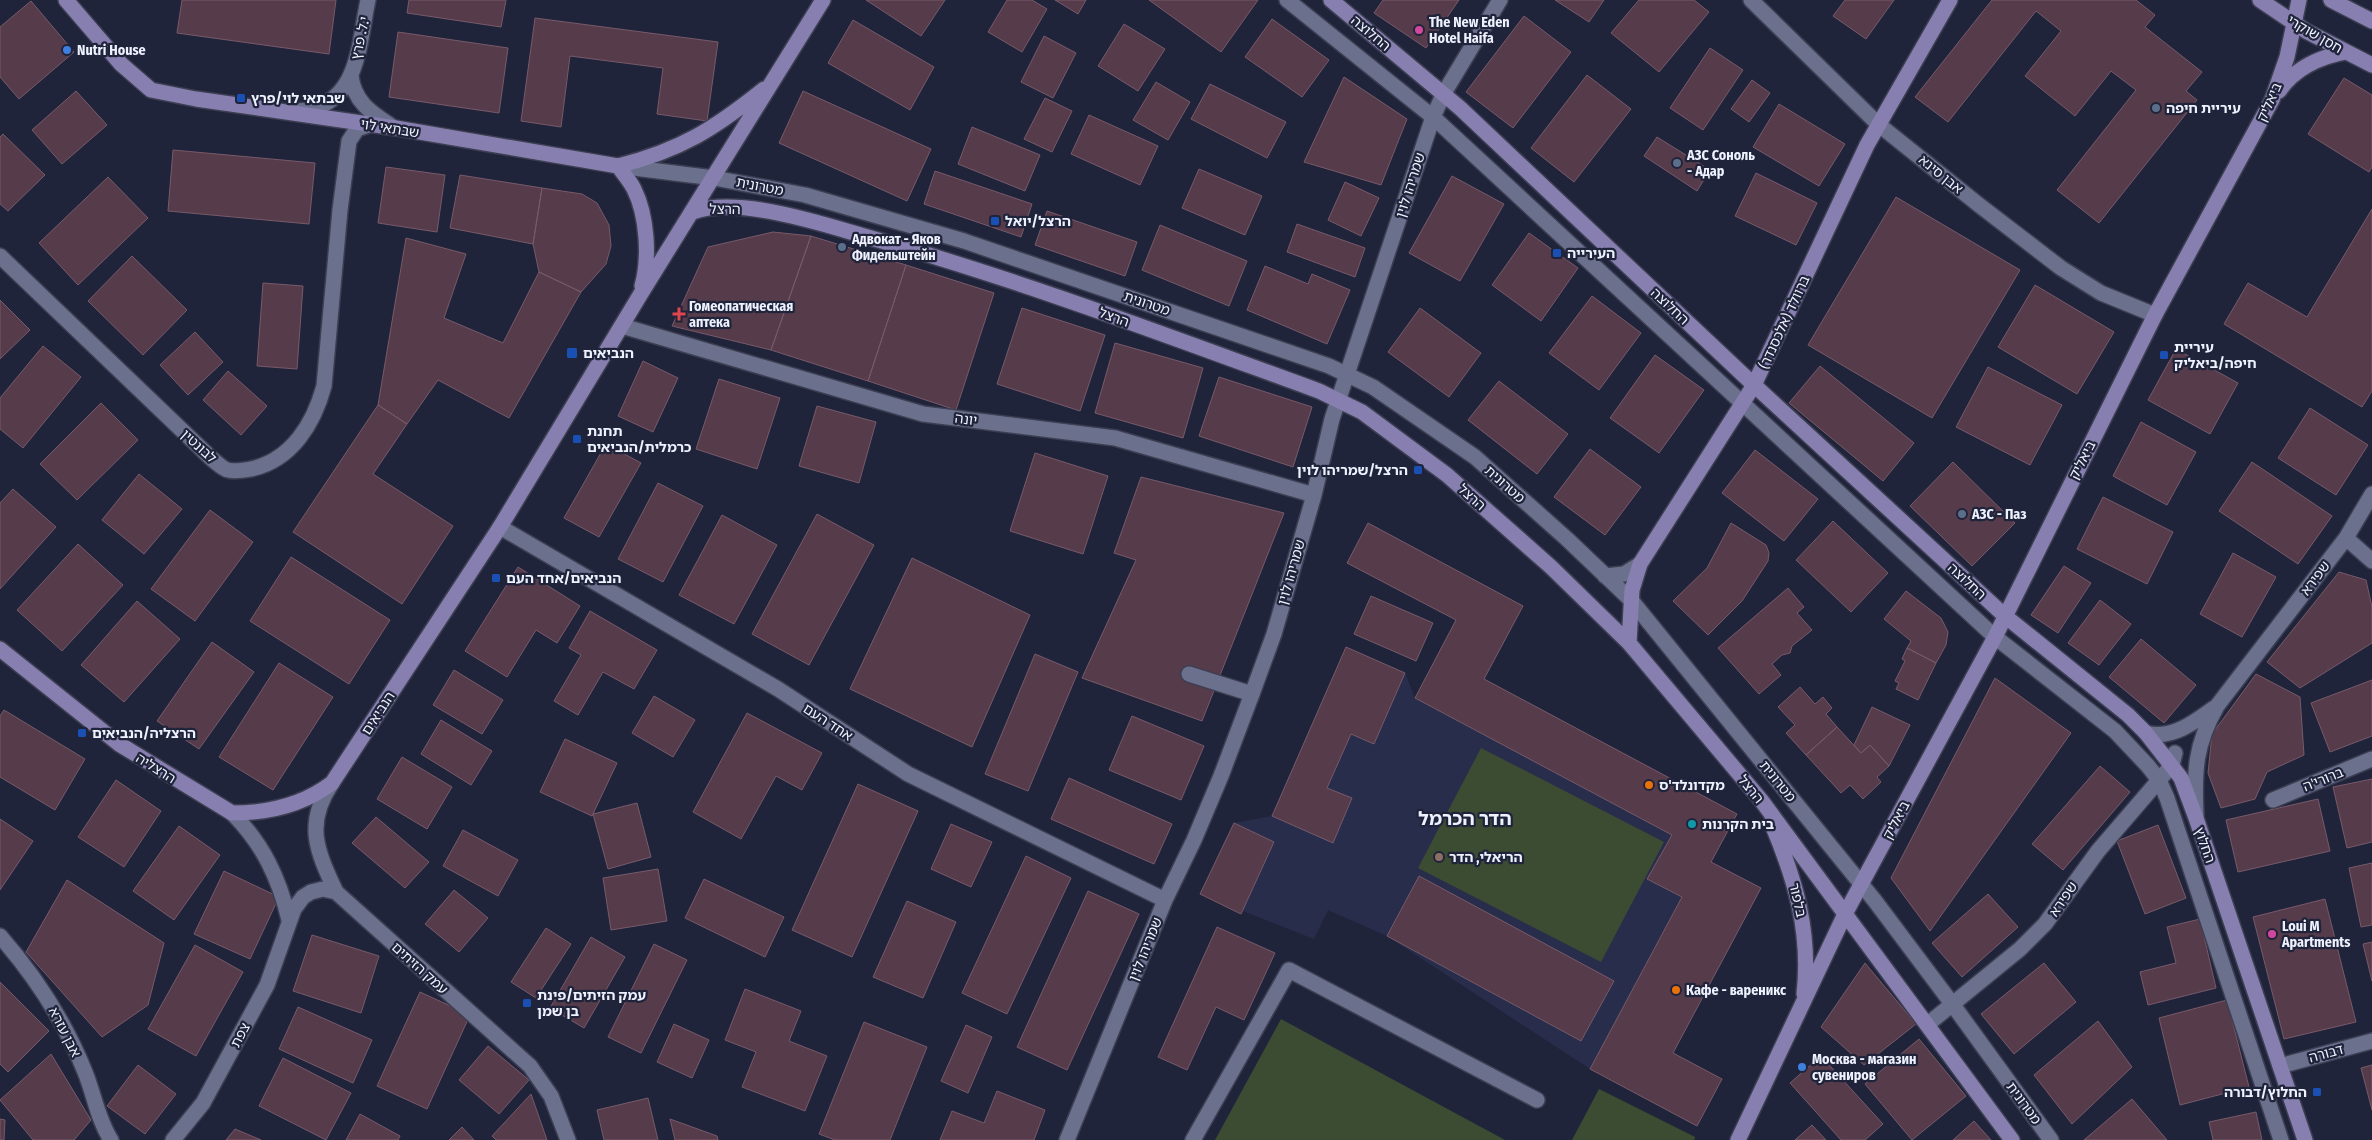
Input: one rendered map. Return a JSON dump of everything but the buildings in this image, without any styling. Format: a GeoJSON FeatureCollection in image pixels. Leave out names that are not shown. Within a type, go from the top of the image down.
{"type":"FeatureCollection","features":[{"type":"Feature","properties":{"kind":"street","name":"שבתאי לוי"},"geometry":{"type":"LineString","coordinates":[[66,0],[121,64],[151,90],[196,99],[372,124],[618,166]]}},
{"type":"Feature","properties":{"kind":"street","name":"י.ל. פרץ"},"geometry":{"type":"LineString","coordinates":[[289,112],[317,109],[327,105],[344,89],[351,76],[368,0]]}},
{"type":"Feature","properties":{"kind":"street","name":"הנביאים"},"geometry":{"type":"LineString","coordinates":[[332,783],[500,527],[640,295],[823,0]]}},
{"type":"Feature","properties":{"kind":"street"},"geometry":{"type":"LineString","coordinates":[[1287,0],[1433,117],[1742,406],[1995,637],[2115,731],[2139,755],[2159,780],[2167,798],[2281,1140]]}},
{"type":"Feature","properties":{"kind":"street","name":"החלוצה"},"geometry":{"type":"LineString","coordinates":[[1332,0],[1444,94],[1754,385],[2005,616]]}},
{"type":"Feature","properties":{"kind":"street","name":"שמריהו לוין"},"geometry":{"type":"LineString","coordinates":[[1066,1140],[1165,900],[1194,840],[1274,634],[1339,400],[1433,117],[1444,94],[1500,0]]}},
{"type":"Feature","properties":{"kind":"street","name":"אבן סינא"},"geometry":{"type":"LineString","coordinates":[[1751,0],[1878,124],[2061,268],[2100,293],[2155,314]]}},
{"type":"Feature","properties":{"kind":"street","name":"ברוולד (אלכסנדר)"},"geometry":{"type":"LineString","coordinates":[[1629,643],[1631,600],[1640,564],[1754,385],[1878,124],[1950,0]]}},
{"type":"Feature","properties":{"kind":"street","name":"חסן שוקרי"},"geometry":{"type":"LineString","coordinates":[[2260,0],[2296,24],[2372,65]]}},
{"type":"Feature","properties":{"kind":"street","name":"ביאליק"},"geometry":{"type":"LineString","coordinates":[[1845,914],[1995,637],[2155,314],[2272,100],[2296,24],[2299,0]]}},
{"type":"Feature","properties":{"kind":"street"},"geometry":{"type":"LineString","coordinates":[[2331,0],[2355,6],[2372,21]]}},
{"type":"Feature","properties":{"kind":"street"},"geometry":{"type":"LineString","coordinates":[[2272,100],[2282,86],[2306,65],[2320,58],[2346,52]]}},
{"type":"Feature","properties":{"kind":"street","name":"י.ל. פרץ"},"geometry":{"type":"LineString","coordinates":[[351,76],[355,92],[364,106],[396,128]]}},
{"type":"Feature","properties":{"kind":"street","name":"הנביאים"},"geometry":{"type":"LineString","coordinates":[[618,166],[657,156],[693,140],[742,107],[773,82]]}},
{"type":"Feature","properties":{"kind":"street","name":"לבונטין"},"geometry":{"type":"LineString","coordinates":[[0,256],[212,459],[228,470],[247,470],[266,466],[286,452],[303,434],[317,410],[324,386],[340,210],[349,141],[356,129],[372,124]]}},
{"type":"Feature","properties":{"kind":"street"},"geometry":{"type":"LineString","coordinates":[[618,166],[634,189],[643,223],[646,255],[640,295]]}},
{"type":"Feature","properties":{"kind":"street","name":"מטרונית"},"geometry":{"type":"LineString","coordinates":[[618,166],[714,178],[804,195],[964,241],[1348,374],[1422,419],[1475,457],[1631,600],[1862,885],[1954,1004],[2051,1140]]}},
{"type":"Feature","properties":{"kind":"street","name":"הרצל"},"geometry":{"type":"LineString","coordinates":[[693,212],[704,208],[737,208],[800,218],[958,262],[1132,323],[1339,400],[1362,412],[1447,475],[1551,567],[1629,643],[1761,800],[2012,1140]]}},
{"type":"Feature","properties":{"kind":"street","name":"יונה"},"geometry":{"type":"LineString","coordinates":[[622,326],[922,414],[1115,438],[1314,495]]}},
{"type":"Feature","properties":{"kind":"street","name":"שפירא"},"geometry":{"type":"LineString","coordinates":[[2196,818],[2195,779],[2197,754],[2203,734],[2217,706],[2346,538],[2372,494]]}},
{"type":"Feature","properties":{"kind":"street","name":"אחד העם"},"geometry":{"type":"LineString","coordinates":[[500,527],[778,690],[908,774],[1165,900]]}},
{"type":"Feature","properties":{"kind":"street"},"geometry":{"type":"LineString","coordinates":[[2346,538],[2372,561]]}},
{"type":"Feature","properties":{"kind":"street"},"geometry":{"type":"LineString","coordinates":[[1605,576],[1624,574],[1640,564]]}},
{"type":"Feature","properties":{"kind":"street","name":"החלוץ"},"geometry":{"type":"LineString","coordinates":[[2005,616],[2128,715],[2173,759],[2196,818],[2305,1140]]}},
{"type":"Feature","properties":{"kind":"street","name":"הרצליה"},"geometry":{"type":"LineString","coordinates":[[0,649],[119,744],[232,813]]}},
{"type":"Feature","properties":{"kind":"street"},"geometry":{"type":"LineString","coordinates":[[1189,674],[1252,694]]}},
{"type":"Feature","properties":{"kind":"street","name":"שפירא"},"geometry":{"type":"LineString","coordinates":[[2146,733],[2161,735],[2176,731],[2217,706]]}},
{"type":"Feature","properties":{"kind":"street","name":"שפירא"},"geometry":{"type":"LineString","coordinates":[[1928,1024],[2020,949],[2046,924],[2098,851],[2159,780],[2173,759]]}},
{"type":"Feature","properties":{"kind":"street","name":"ברורי'ה"},"geometry":{"type":"LineString","coordinates":[[2273,800],[2372,759]]}},
{"type":"Feature","properties":{"kind":"street"},"geometry":{"type":"LineString","coordinates":[[232,813],[250,813],[300,802],[316,795],[332,783]]}},
{"type":"Feature","properties":{"kind":"street","name":"עמק הזיתים"},"geometry":{"type":"LineString","coordinates":[[332,783],[317,808],[315,834],[323,865],[336,892],[530,1066],[551,1096],[568,1140]]}},
{"type":"Feature","properties":{"kind":"street","name":"בלפור"},"geometry":{"type":"LineString","coordinates":[[1761,800],[1791,873],[1803,915],[1806,961],[1802,1006]]}},
{"type":"Feature","properties":{"kind":"street"},"geometry":{"type":"LineString","coordinates":[[232,813],[250,831],[269,860],[284,896],[289,920]]}},
{"type":"Feature","properties":{"kind":"street","name":"צפת"},"geometry":{"type":"LineString","coordinates":[[173,1140],[203,1103],[235,1046],[267,985],[289,920],[303,897],[311,892],[323,889],[336,892]]}},
{"type":"Feature","properties":{"kind":"street","name":"בלפור"},"geometry":{"type":"LineString","coordinates":[[1738,1140],[1845,914]]}},
{"type":"Feature","properties":{"kind":"street","name":"אבן עזרא"},"geometry":{"type":"LineString","coordinates":[[0,936],[28,969],[68,1034],[85,1071],[111,1140]]}},
{"type":"Feature","properties":{"kind":"street"},"geometry":{"type":"LineString","coordinates":[[1193,1140],[1288,970],[1537,1100]]}},
{"type":"Feature","properties":{"kind":"street","name":"דבורה"},"geometry":{"type":"LineString","coordinates":[[2280,1066],[2372,1041]]}},
{"type":"Feature","properties":{"kind":"shaded area","name":"הריאלי, הדר"},"geometry":{"type":"Polygon","coordinates":[[[1346,647],[1405,673],[1415,698],[1672,835],[1648,879],[1682,897],[1590,1069],[1387,936],[1328,910],[1314,939],[1200,894],[1234,823],[1272,816],[1346,647]]]}},
{"type":"Feature","properties":{"kind":"green space"},"geometry":{"type":"Polygon","coordinates":[[[1481,748],[1664,842],[1601,962],[1418,868],[1481,748]]]}},
{"type":"Feature","properties":{"kind":"green space"},"geometry":{"type":"Polygon","coordinates":[[[1281,1019],[1505,1140],[1215,1140],[1281,1019]]]}},
{"type":"Feature","properties":{"kind":"green space"},"geometry":{"type":"Polygon","coordinates":[[[1599,1089],[1695,1137],[1694,1140],[1572,1140],[1599,1089]]]}},
{"type":"Feature","properties":{"kind":"place","name":"The New Eden Hotel Haifa"},"geometry":{"type":"Point","coordinates":[1419,30]}},
{"type":"Feature","properties":{"kind":"place","name":"Nutri House"},"geometry":{"type":"Point","coordinates":[67,50]}},
{"type":"Feature","properties":{"kind":"place","name":"שבתאי לוי/פרץ"},"geometry":{"type":"Point","coordinates":[241,98]}},
{"type":"Feature","properties":{"kind":"place","name":"עיריית חיפה"},"geometry":{"type":"Point","coordinates":[2156,108]}},
{"type":"Feature","properties":{"kind":"place","name":"АЗС Соноль - Адар"},"geometry":{"type":"Point","coordinates":[1677,163]}},
{"type":"Feature","properties":{"kind":"place","name":"הרצל/יואל"},"geometry":{"type":"Point","coordinates":[995,221]}},
{"type":"Feature","properties":{"kind":"place","name":"Адвокат - Яков Фидельштейн"},"geometry":{"type":"Point","coordinates":[842,247]}},
{"type":"Feature","properties":{"kind":"place","name":"העירייה"},"geometry":{"type":"Point","coordinates":[1557,253]}},
{"type":"Feature","properties":{"kind":"place","name":"Гомеопатическая аптека"},"geometry":{"type":"Point","coordinates":[679,314]}},
{"type":"Feature","properties":{"kind":"place","name":"הנביאים"},"geometry":{"type":"Point","coordinates":[572,353]}},
{"type":"Feature","properties":{"kind":"place","name":"עיריית חיפה/ביאליק"},"geometry":{"type":"Point","coordinates":[2164,355]}},
{"type":"Feature","properties":{"kind":"place","name":"תחנת כרמלית/הנביאים"},"geometry":{"type":"Point","coordinates":[577,439]}},
{"type":"Feature","properties":{"kind":"place","name":"הרצל/שמריהו לוין"},"geometry":{"type":"Point","coordinates":[1418,470]}},
{"type":"Feature","properties":{"kind":"place","name":"АЗС - Паз"},"geometry":{"type":"Point","coordinates":[1962,514]}},
{"type":"Feature","properties":{"kind":"place","name":"הנביאים/אחד העם"},"geometry":{"type":"Point","coordinates":[496,578]}},
{"type":"Feature","properties":{"kind":"place","name":"הרצליה/הנביאים"},"geometry":{"type":"Point","coordinates":[82,733]}},
{"type":"Feature","properties":{"kind":"place","name":"מקדונלד'ס"},"geometry":{"type":"Point","coordinates":[1649,785]}},
{"type":"Feature","properties":{"kind":"place","name":"בית הקרנות"},"geometry":{"type":"Point","coordinates":[1692,824]}},
{"type":"Feature","properties":{"kind":"place","name":"הריאלי, הדר"},"geometry":{"type":"Point","coordinates":[1439,857]}},
{"type":"Feature","properties":{"kind":"place","name":"Loui M Apartments"},"geometry":{"type":"Point","coordinates":[2272,934]}},
{"type":"Feature","properties":{"kind":"place","name":"Кафе - вареникс"},"geometry":{"type":"Point","coordinates":[1676,990]}},
{"type":"Feature","properties":{"kind":"place","name":"עמק הזיתים/פינת בן שמן"},"geometry":{"type":"Point","coordinates":[527,1003]}},
{"type":"Feature","properties":{"kind":"place","name":"Москва - магазин сувениров"},"geometry":{"type":"Point","coordinates":[1802,1067]}},
{"type":"Feature","properties":{"kind":"place","name":"החלוץ/דבורה"},"geometry":{"type":"Point","coordinates":[2317,1092]}},
{"type":"Feature","properties":{"kind":"district","name":"הדר הכרמל"},"geometry":{"type":"Point","coordinates":[1465,818]}}]}
